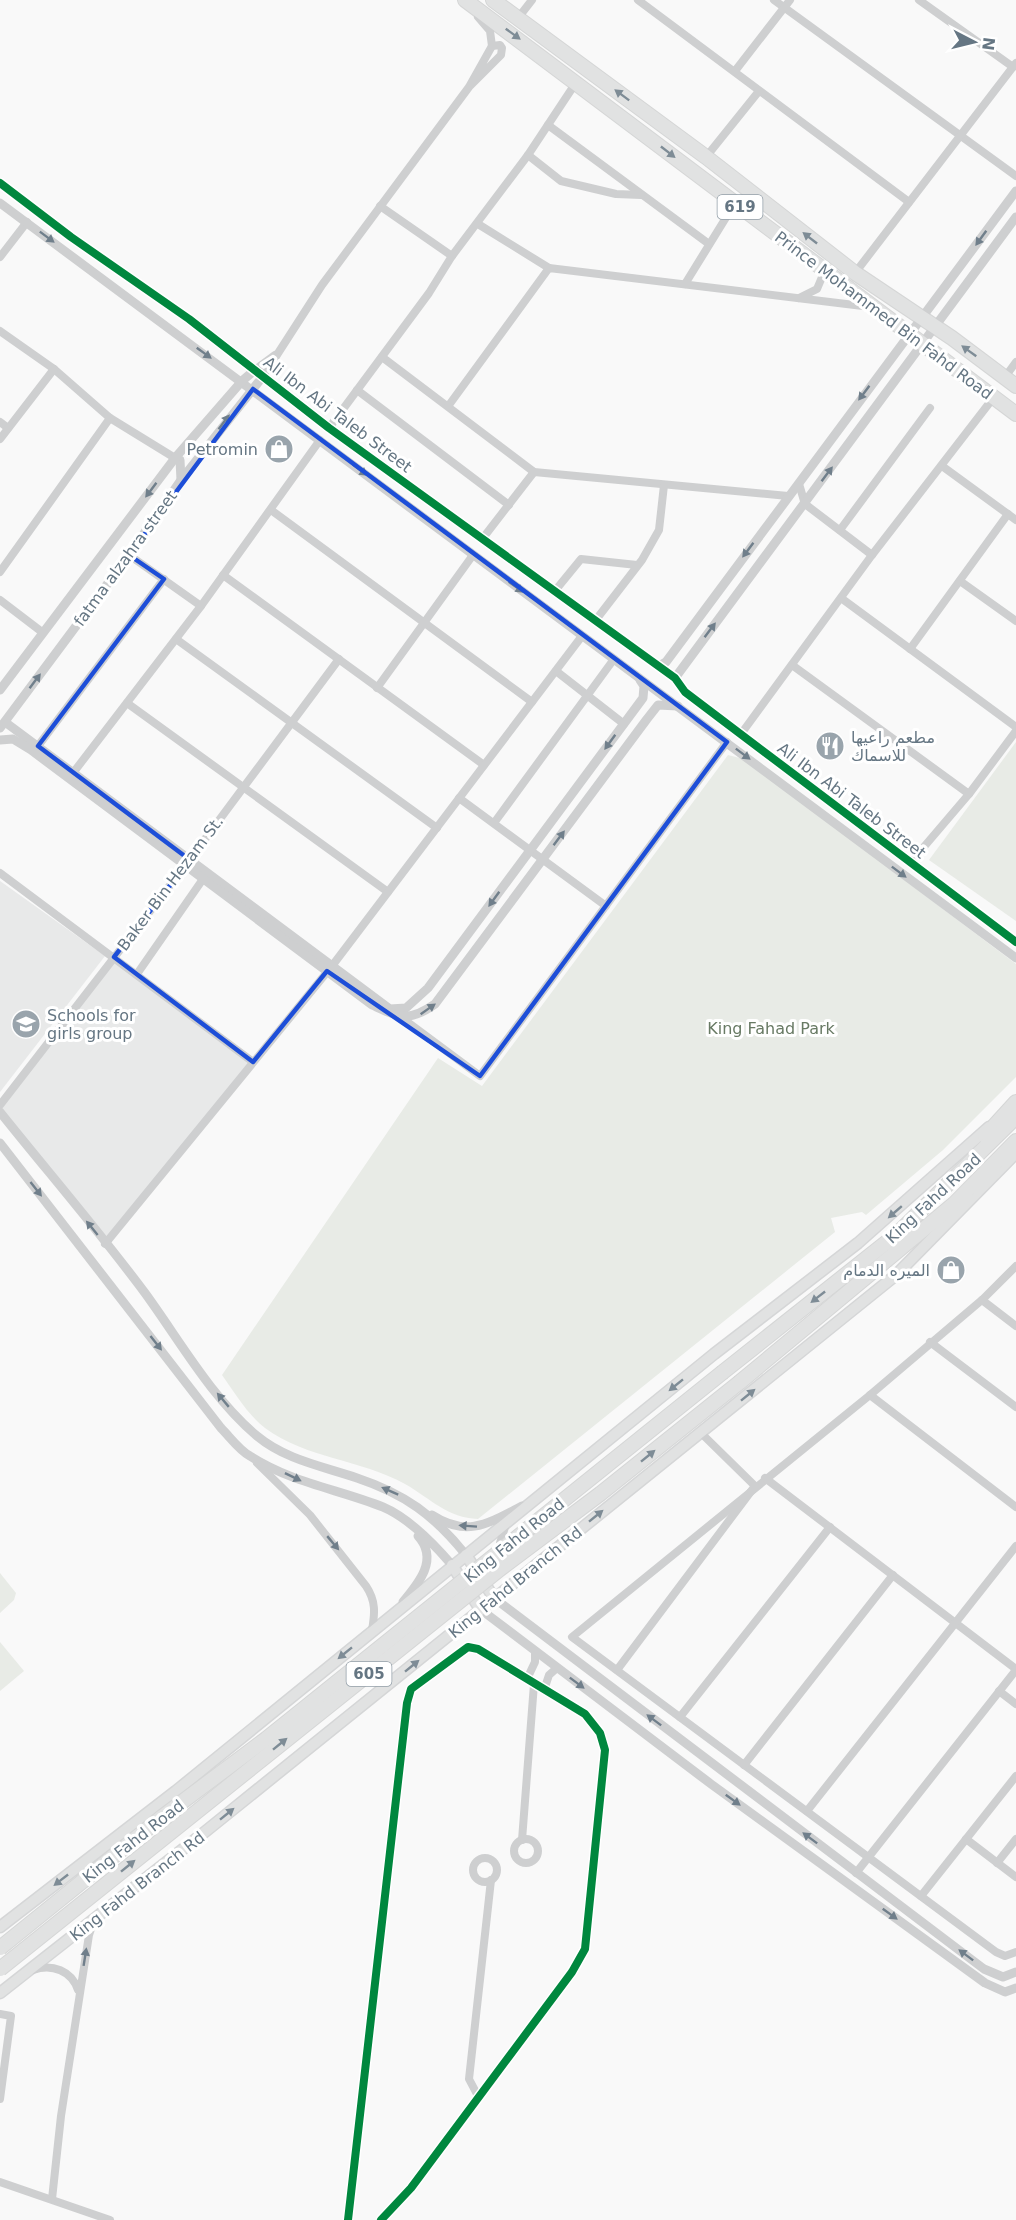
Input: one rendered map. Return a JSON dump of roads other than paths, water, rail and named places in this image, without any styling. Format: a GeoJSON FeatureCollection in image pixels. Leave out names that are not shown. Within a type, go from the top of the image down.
{"type":"FeatureCollection","features":[{"type":"Feature","properties":{"kind":"highway","name":"Prince Mohammed Bin Fahd Road"},"geometry":{"type":"LineString","coordinates":[[465,0],[577,81],[1016,414]]}},
{"type":"Feature","properties":{"kind":"highway","name":"Prince Mohammed Bin Fahd Road"},"geometry":{"type":"LineString","coordinates":[[493,0],[706,157],[855,273],[1016,386]]}},
{"type":"Feature","properties":{"kind":"highway"},"geometry":{"type":"LineString","coordinates":[[897,1234],[1016,1102]]}},
{"type":"Feature","properties":{"kind":"highway","name":"King Fahd Road"},"geometry":{"type":"LineString","coordinates":[[0,1948],[162,1818],[285,1724],[897,1234],[1016,1117]]}},
{"type":"Feature","properties":{"kind":"highway","name":"King Fahd Road"},"geometry":{"type":"LineString","coordinates":[[0,1969],[491,1576],[600,1494],[740,1382],[954,1204],[1016,1141]]}},
{"type":"Feature","properties":{"kind":"highway"},"geometry":{"type":"LineString","coordinates":[[873,1273],[951,1217],[1015,1156]]}},
{"type":"Feature","properties":{"kind":"main road"},"geometry":{"type":"LineString","coordinates":[[0,1928],[176,1791],[714,1354],[858,1244],[1016,1102]]}},
{"type":"Feature","properties":{"kind":"main road","name":"King Fahd Branch Rd"},"geometry":{"type":"LineString","coordinates":[[0,1993],[94,1920],[896,1275],[1015,1156]]}},
{"type":"Feature","properties":{"kind":"main road"},"geometry":{"type":"LineString","coordinates":[[466,1555],[494,1598]]}},
{"type":"Feature","properties":{"kind":"main road"},"geometry":{"type":"LineString","coordinates":[[452,1566],[480,1609]]}},
{"type":"Feature","properties":{"kind":"street"},"geometry":{"type":"LineString","coordinates":[[264,375],[322,285],[380,206],[469,87],[501,55],[500,45],[492,46],[490,31],[460,0]]}},
{"type":"Feature","properties":{"kind":"street"},"geometry":{"type":"LineString","coordinates":[[518,18],[532,0]]}},
{"type":"Feature","properties":{"kind":"street"},"geometry":{"type":"LineString","coordinates":[[638,0],[648,3],[759,91],[909,202]]}},
{"type":"Feature","properties":{"kind":"street"},"geometry":{"type":"LineString","coordinates":[[774,0],[1016,176]]}},
{"type":"Feature","properties":{"kind":"street"},"geometry":{"type":"LineString","coordinates":[[735,71],[790,0]]}},
{"type":"Feature","properties":{"kind":"street"},"geometry":{"type":"LineString","coordinates":[[855,273],[1014,65],[919,0]]}},
{"type":"Feature","properties":{"kind":"street"},"geometry":{"type":"LineString","coordinates":[[329,428],[429,293],[452,255],[478,224],[528,155],[577,81]]}},
{"type":"Feature","properties":{"kind":"street"},"geometry":{"type":"LineString","coordinates":[[706,157],[759,91]]}},
{"type":"Feature","properties":{"kind":"street"},"geometry":{"type":"LineString","coordinates":[[548,125],[708,244]]}},
{"type":"Feature","properties":{"kind":"street"},"geometry":{"type":"LineString","coordinates":[[528,155],[561,181],[616,194],[641,195]]}},
{"type":"Feature","properties":{"kind":"street","name":"Ali Ibn Abi Taleb Street"},"geometry":{"type":"LineString","coordinates":[[0,183],[256,369],[329,428],[659,666],[675,678],[685,692],[1016,942]]}},
{"type":"Feature","properties":{"kind":"street"},"geometry":{"type":"LineString","coordinates":[[659,666],[666,662],[1016,191]]}},
{"type":"Feature","properties":{"kind":"street","name":"Ali Ibn Abi Taleb Street"},"geometry":{"type":"LineString","coordinates":[[0,202],[253,388],[473,555],[680,706],[1016,958]]}},
{"type":"Feature","properties":{"kind":"street"},"geometry":{"type":"LineString","coordinates":[[685,284],[735,203]]}},
{"type":"Feature","properties":{"kind":"street"},"geometry":{"type":"LineString","coordinates":[[380,206],[452,255]]}},
{"type":"Feature","properties":{"kind":"street"},"geometry":{"type":"LineString","coordinates":[[675,678],[805,504],[933,326],[1016,217]]}},
{"type":"Feature","properties":{"kind":"street"},"geometry":{"type":"LineString","coordinates":[[0,257],[27,222]]}},
{"type":"Feature","properties":{"kind":"street"},"geometry":{"type":"LineString","coordinates":[[478,224],[549,268],[798,298],[811,296],[874,307]]}},
{"type":"Feature","properties":{"kind":"street"},"geometry":{"type":"LineString","coordinates":[[449,405],[549,268]]}},
{"type":"Feature","properties":{"kind":"street"},"geometry":{"type":"LineString","coordinates":[[811,296],[822,281],[825,270]]}},
{"type":"Feature","properties":{"kind":"street"},"geometry":{"type":"LineString","coordinates":[[0,331],[54,369],[110,417],[180,460],[182,480]]}},
{"type":"Feature","properties":{"kind":"street"},"geometry":{"type":"LineString","coordinates":[[0,690],[175,458],[242,381],[275,355]]}},
{"type":"Feature","properties":{"kind":"street"},"geometry":{"type":"LineString","coordinates":[[382,357],[449,405],[534,472],[788,496]]}},
{"type":"Feature","properties":{"kind":"street"},"geometry":{"type":"LineString","coordinates":[[1005,377],[1016,362]]}},
{"type":"Feature","properties":{"kind":"street"},"geometry":{"type":"LineString","coordinates":[[0,439],[54,369]]}},
{"type":"Feature","properties":{"kind":"street","name":"fatma alzahra street"},"geometry":{"type":"LineString","coordinates":[[2,725],[182,480],[264,375]]}},
{"type":"Feature","properties":{"kind":"street"},"geometry":{"type":"LineString","coordinates":[[357,390],[509,505]]}},
{"type":"Feature","properties":{"kind":"street"},"geometry":{"type":"LineString","coordinates":[[741,734],[872,555],[994,397]]}},
{"type":"Feature","properties":{"kind":"street"},"geometry":{"type":"LineString","coordinates":[[840,530],[930,408]]}},
{"type":"Feature","properties":{"kind":"street"},"geometry":{"type":"LineString","coordinates":[[0,572],[110,417]]}},
{"type":"Feature","properties":{"kind":"street"},"geometry":{"type":"LineString","coordinates":[[0,422],[8,428]]}},
{"type":"Feature","properties":{"kind":"street"},"geometry":{"type":"LineString","coordinates":[[73,772],[201,606],[320,440]]}},
{"type":"Feature","properties":{"kind":"street"},"geometry":{"type":"LineString","coordinates":[[942,466],[1016,520]]}},
{"type":"Feature","properties":{"kind":"street"},"geometry":{"type":"LineString","coordinates":[[483,538],[534,472]]}},
{"type":"Feature","properties":{"kind":"street"},"geometry":{"type":"LineString","coordinates":[[798,484],[805,504],[872,555]]}},
{"type":"Feature","properties":{"kind":"street"},"geometry":{"type":"LineString","coordinates":[[594,621],[637,565],[659,530],[664,485]]}},
{"type":"Feature","properties":{"kind":"street"},"geometry":{"type":"LineString","coordinates":[[271,510],[532,702]]}},
{"type":"Feature","properties":{"kind":"street"},"geometry":{"type":"LineString","coordinates":[[910,650],[1008,514]]}},
{"type":"Feature","properties":{"kind":"street"},"geometry":{"type":"LineString","coordinates":[[129,555],[201,606]]}},
{"type":"Feature","properties":{"kind":"street"},"geometry":{"type":"LineString","coordinates":[[378,688],[473,555]]}},
{"type":"Feature","properties":{"kind":"street"},"geometry":{"type":"LineString","coordinates":[[554,592],[581,559],[637,565]]}},
{"type":"Feature","properties":{"kind":"street"},"geometry":{"type":"LineString","coordinates":[[223,575],[484,765]]}},
{"type":"Feature","properties":{"kind":"street"},"geometry":{"type":"LineString","coordinates":[[38,746],[164,579]]}},
{"type":"Feature","properties":{"kind":"street"},"geometry":{"type":"LineString","coordinates":[[960,581],[1016,621]]}},
{"type":"Feature","properties":{"kind":"street"},"geometry":{"type":"LineString","coordinates":[[841,598],[1016,729],[969,794],[911,862]]}},
{"type":"Feature","properties":{"kind":"street"},"geometry":{"type":"LineString","coordinates":[[0,600],[42,632]]}},
{"type":"Feature","properties":{"kind":"street"},"geometry":{"type":"LineString","coordinates":[[105,1244],[330,968],[582,636]]}},
{"type":"Feature","properties":{"kind":"street"},"geometry":{"type":"LineString","coordinates":[[176,639],[437,828]]}},
{"type":"Feature","properties":{"kind":"street","name":"Baker Bin Hezam St."},"geometry":{"type":"LineString","coordinates":[[0,1105],[187,862],[339,659]]}},
{"type":"Feature","properties":{"kind":"street"},"geometry":{"type":"LineString","coordinates":[[494,823],[590,696],[614,659]]}},
{"type":"Feature","properties":{"kind":"street"},"geometry":{"type":"LineString","coordinates":[[792,665],[969,794]]}},
{"type":"Feature","properties":{"kind":"street"},"geometry":{"type":"LineString","coordinates":[[556,671],[624,724]]}},
{"type":"Feature","properties":{"kind":"street"},"geometry":{"type":"LineString","coordinates":[[2,725],[38,746],[187,862],[203,879],[330,968],[390,1008],[406,1008],[428,988],[643,698],[644,686],[637,676]]}},
{"type":"Feature","properties":{"kind":"street"},"geometry":{"type":"LineString","coordinates":[[127,703],[388,892]]}},
{"type":"Feature","properties":{"kind":"street"},"geometry":{"type":"LineString","coordinates":[[402,1018],[421,1014],[435,1004],[658,705],[680,706]]}},
{"type":"Feature","properties":{"kind":"street"},"geometry":{"type":"LineString","coordinates":[[0,740],[13,739],[31,750],[330,968],[372,1005],[402,1018],[480,1076],[727,742]]}},
{"type":"Feature","properties":{"kind":"street"},"geometry":{"type":"LineString","coordinates":[[459,798],[606,906]]}},
{"type":"Feature","properties":{"kind":"street"},"geometry":{"type":"LineString","coordinates":[[0,873],[253,1062]]}},
{"type":"Feature","properties":{"kind":"street"},"geometry":{"type":"LineString","coordinates":[[137,974],[203,879]]}},
{"type":"Feature","properties":{"kind":"street"},"geometry":{"type":"LineString","coordinates":[[0,1112],[105,1244],[212,1387],[243,1423],[260,1438],[310,1465],[356,1477],[414,1503],[448,1523],[476,1527],[487,1525],[540,1496]]}},
{"type":"Feature","properties":{"kind":"street"},"geometry":{"type":"LineString","coordinates":[[0,1143],[221,1428],[310,1515],[366,1586],[373,1596],[375,1609],[372,1630]]}},
{"type":"Feature","properties":{"kind":"street"},"geometry":{"type":"LineString","coordinates":[[1016,1266],[982,1300],[870,1395],[755,1486],[572,1637],[1001,1955],[1009,1956],[1016,1952]]}},
{"type":"Feature","properties":{"kind":"street"},"geometry":{"type":"LineString","coordinates":[[982,1300],[1016,1326]]}},
{"type":"Feature","properties":{"kind":"street"},"geometry":{"type":"LineString","coordinates":[[930,1342],[1016,1407]]}},
{"type":"Feature","properties":{"kind":"street"},"geometry":{"type":"LineString","coordinates":[[870,1395],[1016,1508]]}},
{"type":"Feature","properties":{"kind":"street"},"geometry":{"type":"LineString","coordinates":[[701,1433],[755,1486]]}},
{"type":"Feature","properties":{"kind":"street"},"geometry":{"type":"LineString","coordinates":[[249,1456],[306,1484],[384,1507],[436,1546],[452,1566]]}},
{"type":"Feature","properties":{"kind":"street"},"geometry":{"type":"LineString","coordinates":[[765,1478],[1016,1670],[856,1873]]}},
{"type":"Feature","properties":{"kind":"street"},"geometry":{"type":"LineString","coordinates":[[617,1670],[755,1486]]}},
{"type":"Feature","properties":{"kind":"street"},"geometry":{"type":"LineString","coordinates":[[414,1503],[450,1536],[466,1555]]}},
{"type":"Feature","properties":{"kind":"street"},"geometry":{"type":"LineString","coordinates":[[397,1610],[422,1579],[428,1555],[424,1543],[400,1517]]}},
{"type":"Feature","properties":{"kind":"street"},"geometry":{"type":"LineString","coordinates":[[506,1524],[500,1543],[506,1555],[518,1566],[531,1568]]}},
{"type":"Feature","properties":{"kind":"street"},"geometry":{"type":"LineString","coordinates":[[680,1717],[830,1527]]}},
{"type":"Feature","properties":{"kind":"street"},"geometry":{"type":"LineString","coordinates":[[807,1811],[1016,1546]]}},
{"type":"Feature","properties":{"kind":"street"},"geometry":{"type":"LineString","coordinates":[[744,1765],[893,1575]]}},
{"type":"Feature","properties":{"kind":"street"},"geometry":{"type":"LineString","coordinates":[[494,1598],[991,1974],[1008,1977],[1016,1972]]}},
{"type":"Feature","properties":{"kind":"street"},"geometry":{"type":"LineString","coordinates":[[480,1609],[985,1983],[1005,1992],[1016,1988]]}},
{"type":"Feature","properties":{"kind":"street"},"geometry":{"type":"LineString","coordinates":[[348,2220],[404,1726],[411,1689],[468,1647],[478,1649],[585,1714],[600,1733],[605,1750],[585,1949],[573,1972],[479,2098],[411,2188],[381,2220]]}},
{"type":"Feature","properties":{"kind":"street"},"geometry":{"type":"LineString","coordinates":[[527,1679],[535,1662],[535,1651]]}},
{"type":"Feature","properties":{"kind":"street"},"geometry":{"type":"LineString","coordinates":[[544,1690],[549,1675],[557,1668]]}},
{"type":"Feature","properties":{"kind":"street"},"geometry":{"type":"LineString","coordinates":[[522,1840],[534,1684]]}},
{"type":"Feature","properties":{"kind":"street"},"geometry":{"type":"LineString","coordinates":[[999,1691],[1016,1704]]}},
{"type":"Feature","properties":{"kind":"street"},"geometry":{"type":"LineString","coordinates":[[921,1896],[1016,1776]]}},
{"type":"Feature","properties":{"kind":"street"},"geometry":{"type":"LineString","coordinates":[[966,1839],[1016,1877]]}},
{"type":"Feature","properties":{"kind":"street"},"geometry":{"type":"LineString","coordinates":[[997,1863],[1016,1839]]}},
{"type":"Feature","properties":{"kind":"street"},"geometry":{"type":"LineString","coordinates":[[479,2098],[469,2079],[491,1880]]}},
{"type":"Feature","properties":{"kind":"street"},"geometry":{"type":"LineString","coordinates":[[52,2199],[61,2116],[89,1935],[94,1920]]}},
{"type":"Feature","properties":{"kind":"street"},"geometry":{"type":"LineString","coordinates":[[27,1973],[40,1968],[69,1973],[75,1978],[80,1994]]}},
{"type":"Feature","properties":{"kind":"street"},"geometry":{"type":"LineString","coordinates":[[0,2014],[11,2016],[3,2044],[0,2099]]}},
{"type":"Feature","properties":{"kind":"street"},"geometry":{"type":"LineString","coordinates":[[0,2182],[110,2220]]}},
{"type":"Feature","properties":{"kind":"place","name":"Petromin"},"geometry":{"type":"Point","coordinates":[279,449]}},
{"type":"Feature","properties":{"kind":"place","name":"مطعم راعيها للاسماك"},"geometry":{"type":"Point","coordinates":[830,746]}},
{"type":"Feature","properties":{"kind":"place","name":"Schools for girls group"},"geometry":{"type":"Point","coordinates":[26,1024]}},
{"type":"Feature","properties":{"kind":"place","name":"الميره الدمام"},"geometry":{"type":"Point","coordinates":[951,1270]}},
{"type":"Feature","properties":{"kind":"park label","name":"King Fahad Park"},"geometry":{"type":"Point","coordinates":[771,1028]}}]}
